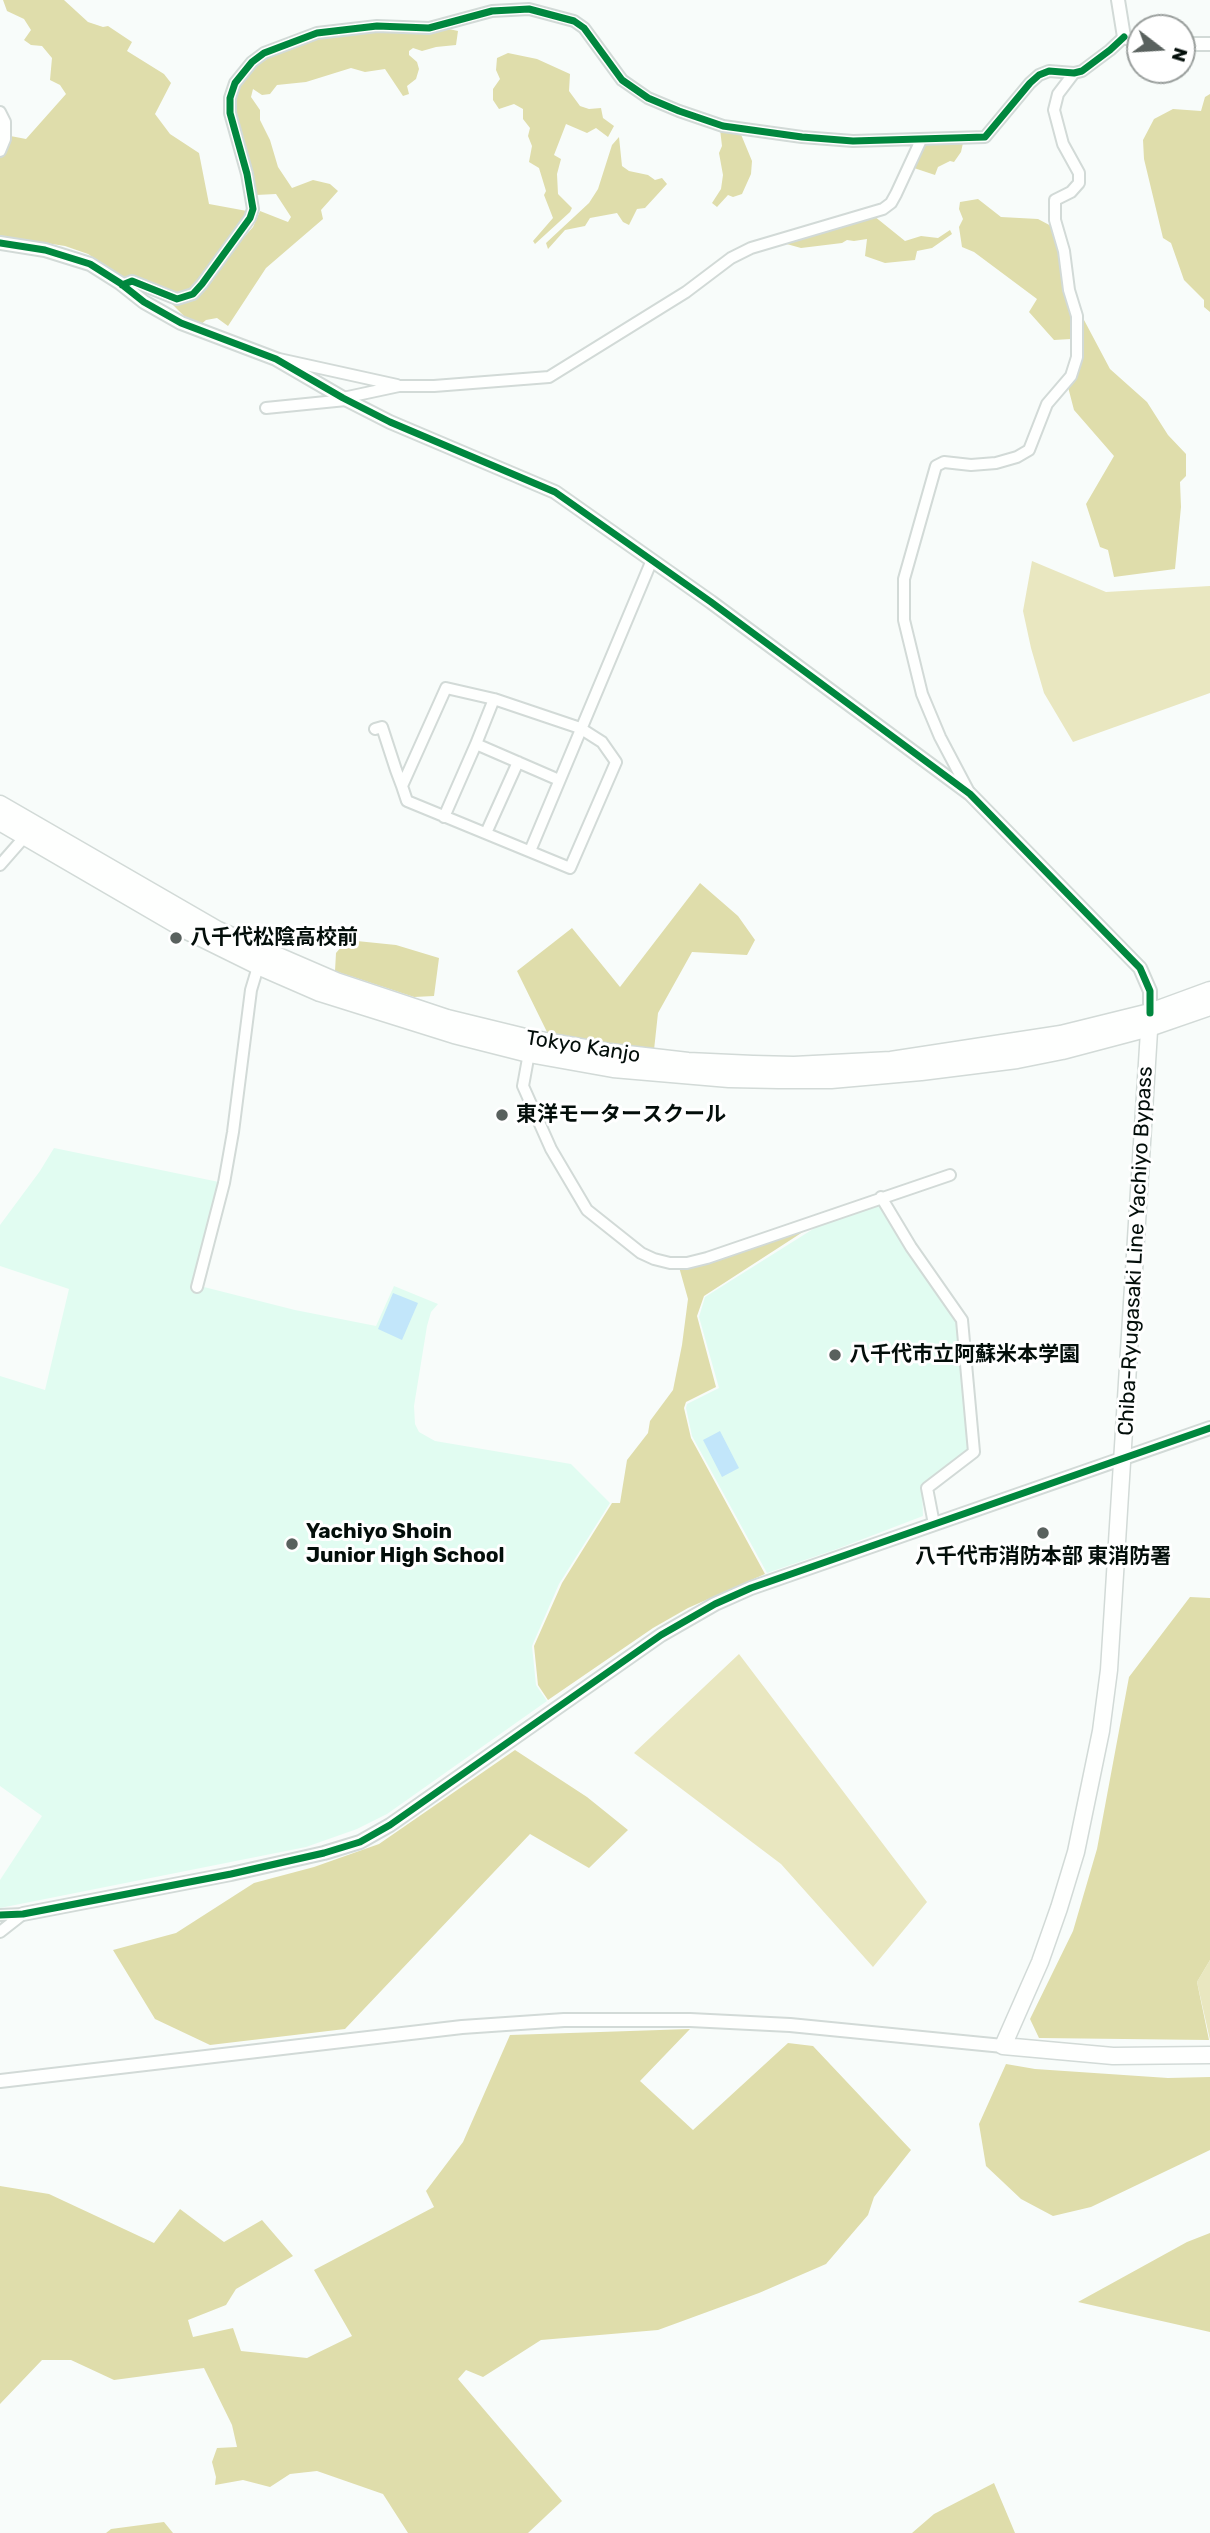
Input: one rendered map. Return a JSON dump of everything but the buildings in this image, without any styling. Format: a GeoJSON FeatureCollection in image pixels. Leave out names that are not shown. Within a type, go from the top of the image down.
{"type":"FeatureCollection","features":[{"type":"Feature","properties":{"kind":"highway","name":"Tokyo Kanjo"},"geometry":{"type":"LineString","coordinates":[[0,805],[30,831]]}},
{"type":"Feature","properties":{"kind":"highway","name":"Tokyo Kanjo"},"geometry":{"type":"LineString","coordinates":[[0,821],[30,831],[192,917],[261,959],[362,1007],[529,1053],[613,1068],[733,1078],[831,1079],[921,1072],[1017,1059],[1149,1020],[1210,991]]}},
{"type":"Feature","properties":{"kind":"highway","name":"Tokyo Kanjo"},"geometry":{"type":"LineString","coordinates":[[261,959],[447,1019],[542,1041],[610,1053],[688,1062],[794,1066],[891,1061],[1149,1020],[1210,1006]]}},
{"type":"Feature","properties":{"kind":"main road","name":"Chiba-Ryugasaki Line Yachiyo Bypass"},"geometry":{"type":"LineString","coordinates":[[1003,2046],[1051,1934],[1076,1852],[1092,1779],[1109,1670],[1149,1020]]}},
{"type":"Feature","properties":{"kind":"main road"},"geometry":{"type":"LineString","coordinates":[[1003,2046],[1112,2056],[1210,2055]]}},
{"type":"Feature","properties":{"kind":"street"},"geometry":{"type":"LineString","coordinates":[[122,285],[132,281],[177,299],[193,294],[202,284],[250,218],[253,209],[247,174],[230,113],[230,98],[235,83],[252,62],[264,53],[317,33],[377,26],[429,28],[492,10],[529,9],[574,21],[584,28],[622,80],[648,98],[698,119],[723,126],[821,139],[985,138],[1039,75],[1049,71],[1082,71],[1124,37],[1118,0]]}},
{"type":"Feature","properties":{"kind":"street"},"geometry":{"type":"LineString","coordinates":[[970,794],[940,737],[922,694],[904,620],[904,579],[936,466],[944,462],[971,465],[996,463],[1017,457],[1029,450],[1047,404],[1071,376],[1077,357],[1077,316],[1055,220],[1055,200],[1072,192],[1079,183],[1079,173],[1063,144],[1054,110],[1058,94],[1074,73]]}},
{"type":"Feature","properties":{"kind":"street"},"geometry":{"type":"LineString","coordinates":[[0,112],[5,122],[5,139],[0,150]]}},
{"type":"Feature","properties":{"kind":"street"},"geometry":{"type":"LineString","coordinates":[[0,243],[77,258],[181,323],[276,359],[400,386],[433,387],[537,380],[561,372],[621,331],[686,292],[731,258],[751,248],[883,209],[897,194],[921,140]]}},
{"type":"Feature","properties":{"kind":"street"},"geometry":{"type":"LineString","coordinates":[[276,359],[344,399],[390,422],[555,492],[970,794],[1140,968],[1150,991],[1149,1020]]}},
{"type":"Feature","properties":{"kind":"street"},"geometry":{"type":"LineString","coordinates":[[266,408],[344,399],[400,386]]}},
{"type":"Feature","properties":{"kind":"street"},"geometry":{"type":"LineString","coordinates":[[530,851],[652,560]]}},
{"type":"Feature","properties":{"kind":"street"},"geometry":{"type":"LineString","coordinates":[[375,729],[382,727],[407,801],[570,868],[616,762],[602,742],[580,728],[494,699],[446,688],[402,786]]}},
{"type":"Feature","properties":{"kind":"street"},"geometry":{"type":"LineString","coordinates":[[444,817],[494,699]]}},
{"type":"Feature","properties":{"kind":"street"},"geometry":{"type":"LineString","coordinates":[[476,744],[559,780]]}},
{"type":"Feature","properties":{"kind":"street"},"geometry":{"type":"LineString","coordinates":[[486,834],[518,762]]}},
{"type":"Feature","properties":{"kind":"street"},"geometry":{"type":"LineString","coordinates":[[0,864],[30,831]]}},
{"type":"Feature","properties":{"kind":"street"},"geometry":{"type":"LineString","coordinates":[[197,1287],[224,1183],[251,990],[261,959]]}},
{"type":"Feature","properties":{"kind":"street"},"geometry":{"type":"LineString","coordinates":[[529,1053],[523,1086],[551,1149],[587,1210],[641,1253],[654,1259],[687,1263],[707,1258],[809,1224],[881,1196],[950,1175]]}},
{"type":"Feature","properties":{"kind":"street"},"geometry":{"type":"LineString","coordinates":[[881,1196],[911,1247],[962,1320],[974,1452],[927,1488],[934,1524]]}},
{"type":"Feature","properties":{"kind":"street"},"geometry":{"type":"LineString","coordinates":[[0,1915],[23,1914],[232,1874],[360,1842],[390,1825],[661,1635],[715,1604],[751,1588],[1210,1428]]}},
{"type":"Feature","properties":{"kind":"street"},"geometry":{"type":"LineString","coordinates":[[0,1932],[23,1914]]}},
{"type":"Feature","properties":{"kind":"street"},"geometry":{"type":"LineString","coordinates":[[0,2081],[461,2027],[564,2020],[690,2020],[790,2025],[1003,2046]]}},
{"type":"Feature","properties":{"kind":"shaded area"},"geometry":{"type":"Polygon","coordinates":[[[3,0],[64,0],[88,22],[108,26],[132,42],[127,51],[164,74],[171,83],[155,114],[170,134],[199,153],[209,204],[247,211],[229,241],[238,244],[253,227],[260,211],[288,222],[291,217],[276,194],[256,195],[235,117],[238,83],[257,62],[266,60],[271,54],[326,35],[380,30],[458,31],[456,45],[422,51],[413,48],[409,51],[419,69],[416,79],[407,86],[409,94],[403,96],[385,69],[365,72],[351,68],[306,82],[277,85],[270,94],[262,95],[253,89],[251,97],[260,110],[260,120],[270,140],[278,167],[292,188],[313,180],[330,184],[338,191],[321,210],[323,219],[266,268],[228,326],[217,318],[206,320],[199,326],[190,322],[169,301],[122,277],[88,254],[65,246],[0,236],[0,134],[26,139],[66,94],[60,85],[50,80],[52,58],[42,46],[31,45],[24,40],[31,30],[24,19],[7,11],[3,0]]]}},
{"type":"Feature","properties":{"kind":"shaded area"},"geometry":{"type":"Polygon","coordinates":[[[508,53],[537,59],[570,74],[569,91],[580,106],[589,109],[601,108],[603,118],[614,126],[608,137],[596,128],[587,133],[566,124],[554,155],[561,159],[557,174],[558,194],[572,208],[535,244],[533,241],[553,218],[544,195],[546,191],[539,168],[529,162],[532,146],[528,136],[530,128],[523,119],[523,109],[514,104],[499,109],[493,100],[493,89],[500,79],[496,70],[497,58],[508,53]]]}},
{"type":"Feature","properties":{"kind":"shaded area"},"geometry":{"type":"Polygon","coordinates":[[[1210,94],[1210,312],[1204,307],[1204,300],[1184,280],[1171,243],[1163,238],[1144,159],[1143,140],[1154,119],[1173,109],[1201,111],[1205,97],[1210,94]]]}},
{"type":"Feature","properties":{"kind":"shaded area"},"geometry":{"type":"Polygon","coordinates":[[[720,129],[740,132],[752,161],[751,174],[742,194],[733,197],[728,195],[717,207],[712,203],[721,189],[723,175],[719,153],[722,146],[720,129]]]}},
{"type":"Feature","properties":{"kind":"shaded area"},"geometry":{"type":"Polygon","coordinates":[[[619,137],[622,166],[655,180],[662,178],[667,184],[645,208],[637,209],[629,225],[623,222],[617,213],[590,218],[585,226],[565,230],[548,249],[546,243],[589,203],[598,189],[612,145],[619,137]]]}},
{"type":"Feature","properties":{"kind":"shaded area"},"geometry":{"type":"Polygon","coordinates":[[[963,143],[954,162],[950,161],[938,167],[935,175],[914,168],[925,144],[963,143]]]}},
{"type":"Feature","properties":{"kind":"shaded area"},"geometry":{"type":"Polygon","coordinates":[[[978,199],[1001,217],[1038,219],[1055,228],[1066,286],[1110,369],[1147,402],[1168,435],[1186,454],[1186,476],[1180,482],[1181,507],[1175,569],[1114,577],[1108,550],[1100,547],[1086,504],[1114,456],[1074,410],[1068,387],[1078,342],[1071,339],[1054,340],[1029,312],[1037,299],[974,252],[962,247],[959,227],[963,219],[959,209],[960,202],[978,199]]]}},
{"type":"Feature","properties":{"kind":"shaded area"},"geometry":{"type":"Polygon","coordinates":[[[874,216],[905,241],[921,236],[938,238],[950,230],[952,234],[932,248],[917,251],[915,260],[885,263],[865,256],[867,239],[801,248],[783,243],[874,216]]]}},
{"type":"Feature","properties":{"kind":"shaded area"},"geometry":{"type":"Polygon","coordinates":[[[1032,561],[1106,592],[1210,586],[1210,693],[1073,742],[1044,693],[1031,648],[1023,611],[1032,561]]]}},
{"type":"Feature","properties":{"kind":"shaded area"},"geometry":{"type":"Polygon","coordinates":[[[700,883],[738,916],[755,940],[747,955],[692,952],[658,1013],[654,1050],[570,1039],[547,1032],[517,971],[572,928],[620,987],[700,883]]]}},
{"type":"Feature","properties":{"kind":"shaded area"},"geometry":{"type":"Polygon","coordinates":[[[347,940],[396,945],[439,958],[434,996],[414,997],[335,971],[336,953],[347,940]]]}},
{"type":"Feature","properties":{"kind":"shaded area","name":"Yachiyo Shoin Junior High School"},"geometry":{"type":"Polygon","coordinates":[[[54,1148],[219,1182],[192,1284],[295,1310],[376,1326],[394,1286],[438,1304],[431,1312],[427,1326],[414,1406],[415,1424],[419,1432],[435,1441],[571,1464],[610,1503],[559,1584],[532,1646],[536,1685],[547,1701],[387,1814],[357,1829],[306,1847],[0,1908],[0,1880],[42,1816],[0,1786],[0,1376],[45,1390],[69,1289],[0,1266],[0,1225],[54,1148]]]}},
{"type":"Feature","properties":{"kind":"shaded area","name":"八千代市立阿蘇米本学園"},"geometry":{"type":"Polygon","coordinates":[[[879,1202],[958,1322],[970,1450],[922,1486],[923,1516],[767,1573],[692,1436],[687,1404],[719,1388],[699,1317],[705,1297],[821,1224],[879,1202]]]}},
{"type":"Feature","properties":{"kind":"shaded area"},"geometry":{"type":"Polygon","coordinates":[[[809,1228],[704,1296],[697,1316],[716,1387],[686,1402],[684,1408],[691,1438],[765,1574],[688,1608],[653,1628],[548,1700],[538,1685],[534,1646],[562,1583],[612,1503],[620,1503],[627,1460],[648,1433],[650,1421],[673,1390],[688,1299],[679,1267],[809,1228]]]}},
{"type":"Feature","properties":{"kind":"shaded area"},"geometry":{"type":"Polygon","coordinates":[[[1190,1597],[1210,1598],[1210,1960],[1197,1982],[1209,2040],[1039,2038],[1030,2019],[1073,1931],[1097,1849],[1129,1677],[1190,1597]]]}},
{"type":"Feature","properties":{"kind":"shaded area"},"geometry":{"type":"Polygon","coordinates":[[[739,1654],[927,1902],[873,1967],[781,1864],[634,1753],[739,1654]]]}},
{"type":"Feature","properties":{"kind":"shaded area"},"geometry":{"type":"Polygon","coordinates":[[[515,1750],[587,1797],[628,1830],[589,1868],[530,1834],[345,2029],[210,2045],[155,2019],[113,1950],[176,1933],[254,1883],[314,1867],[379,1844],[515,1750]]]}},
{"type":"Feature","properties":{"kind":"shaded area"},"geometry":{"type":"Polygon","coordinates":[[[1210,1960],[1210,2040],[1197,1982],[1210,1960]]]}},
{"type":"Feature","properties":{"kind":"shaded area"},"geometry":{"type":"Polygon","coordinates":[[[690,2029],[640,2081],[693,2130],[788,2043],[813,2046],[911,2150],[874,2197],[868,2215],[826,2264],[759,2293],[658,2330],[541,2340],[483,2377],[466,2370],[458,2379],[562,2501],[528,2533],[408,2533],[383,2494],[317,2471],[290,2474],[270,2487],[243,2480],[215,2485],[212,2462],[217,2448],[237,2447],[232,2425],[204,2368],[114,2380],[71,2360],[42,2360],[0,2404],[0,2186],[49,2194],[154,2243],[180,2209],[224,2242],[262,2220],[293,2256],[236,2289],[226,2305],[188,2320],[193,2337],[233,2328],[241,2351],[307,2358],[352,2336],[314,2270],[434,2207],[426,2191],[463,2142],[510,2035],[690,2029]]]}},
{"type":"Feature","properties":{"kind":"shaded area"},"geometry":{"type":"Polygon","coordinates":[[[1006,2064],[1035,2069],[1168,2078],[1210,2077],[1210,2150],[1091,2207],[1053,2216],[1021,2199],[986,2166],[979,2124],[1006,2064]]]}},
{"type":"Feature","properties":{"kind":"shaded area"},"geometry":{"type":"Polygon","coordinates":[[[1210,2233],[1210,2332],[1078,2302],[1187,2242],[1210,2233]]]}},
{"type":"Feature","properties":{"kind":"shaded area"},"geometry":{"type":"Polygon","coordinates":[[[994,2483],[1015,2533],[912,2533],[934,2514],[994,2483]]]}},
{"type":"Feature","properties":{"kind":"shaded area"},"geometry":{"type":"Polygon","coordinates":[[[164,2522],[173,2533],[106,2533],[111,2529],[164,2522]]]}},
{"type":"Feature","properties":{"kind":"water"},"geometry":{"type":"Polygon","coordinates":[[[393,1293],[418,1303],[402,1340],[378,1329],[393,1293]]]}},
{"type":"Feature","properties":{"kind":"water"},"geometry":{"type":"Polygon","coordinates":[[[720,1431],[739,1468],[722,1477],[703,1440],[720,1431]]]}},
{"type":"Feature","properties":{"kind":"cycle path"},"geometry":{"type":"LineString","coordinates":[[122,285],[132,281],[177,299],[193,294],[202,284],[250,218],[253,209],[247,174],[230,113],[230,98],[235,83],[252,62],[264,53],[317,33],[377,26],[429,28],[492,11],[529,9],[574,21],[584,28],[622,80],[648,98],[679,111],[723,126],[853,141],[985,137],[1039,75],[1049,71],[1082,71],[1124,37]]}},
{"type":"Feature","properties":{"kind":"cycle path"},"geometry":{"type":"LineString","coordinates":[[0,243],[45,250],[90,264],[144,302],[181,323],[276,359],[390,422],[555,492],[711,602],[970,794],[1140,968],[1150,991],[1150,1013]]}},
{"type":"Feature","properties":{"kind":"cycle path"},"geometry":{"type":"LineString","coordinates":[[0,1915],[23,1914],[231,1874],[360,1842],[390,1825],[661,1635],[715,1604],[751,1588],[1210,1428]]}},
{"type":"Feature","properties":{"kind":"place","name":"八千代松陰高校前"},"geometry":{"type":"Point","coordinates":[176,938]}},
{"type":"Feature","properties":{"kind":"place","name":"東洋モータースクール"},"geometry":{"type":"Point","coordinates":[502,1115]}},
{"type":"Feature","properties":{"kind":"place","name":"八千代市立阿蘇米本学園"},"geometry":{"type":"Point","coordinates":[835,1355]}},
{"type":"Feature","properties":{"kind":"place","name":"八千代市消防本部 東消防署"},"geometry":{"type":"Point","coordinates":[1043,1533]}},
{"type":"Feature","properties":{"kind":"place","name":"Yachiyo Shoin Junior High School"},"geometry":{"type":"Point","coordinates":[292,1544]}}]}
